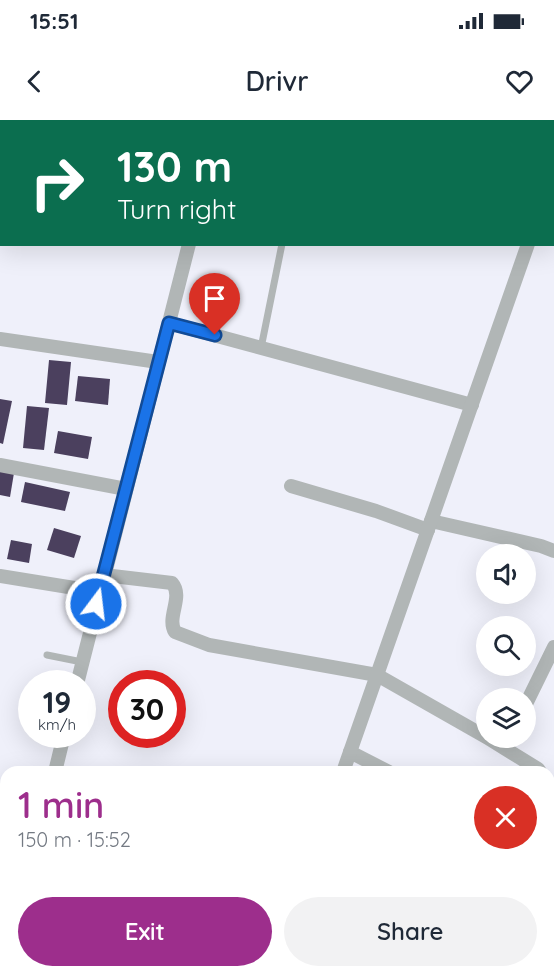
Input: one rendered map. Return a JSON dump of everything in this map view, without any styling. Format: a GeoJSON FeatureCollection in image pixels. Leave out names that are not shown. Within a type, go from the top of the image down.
{"type":"FeatureCollection","features":[{"type":"Feature","properties":{"kind":"street"},"geometry":{"type":"LineString","coordinates":[[78,670],[97,592],[104,575],[154,361],[169,323],[188,246]]}},
{"type":"Feature","properties":{"kind":"street"},"geometry":{"type":"LineString","coordinates":[[345,766],[371,674],[430,525],[466,403],[527,246]]}},
{"type":"Feature","properties":{"kind":"street"},"geometry":{"type":"LineString","coordinates":[[169,323],[466,403]]}},
{"type":"Feature","properties":{"kind":"street"},"geometry":{"type":"LineString","coordinates":[[0,339],[154,361]]}},
{"type":"Feature","properties":{"kind":"street"},"geometry":{"type":"LineString","coordinates":[[0,465],[123,488]]}},
{"type":"Feature","properties":{"kind":"street"},"geometry":{"type":"LineString","coordinates":[[291,486],[430,525],[541,546],[554,551]]}},
{"type":"Feature","properties":{"kind":"street"},"geometry":{"type":"LineString","coordinates":[[104,575],[172,583],[177,592],[172,622],[175,632],[209,645],[371,674],[476,731]]}},
{"type":"Feature","properties":{"kind":"street"},"geometry":{"type":"LineString","coordinates":[[0,576],[97,592]]}},
{"type":"Feature","properties":{"kind":"street"},"geometry":{"type":"LineString","coordinates":[[534,688],[554,647]]}},
{"type":"Feature","properties":{"kind":"street"},"geometry":{"type":"LineString","coordinates":[[56,766],[61,748]]}},
{"type":"Feature","properties":{"kind":"street"},"geometry":{"type":"LineString","coordinates":[[513,748],[533,766]]}},
{"type":"Feature","properties":{"kind":"street"},"geometry":{"type":"LineString","coordinates":[[350,752],[377,766]]}},
{"type":"Feature","properties":{"kind":"lane"},"geometry":{"type":"LineString","coordinates":[[261,348],[282,246]]}},
{"type":"Feature","properties":{"kind":"lane"},"geometry":{"type":"LineString","coordinates":[[47,655],[79,661]]}},
{"type":"Feature","properties":{"kind":"building"},"geometry":{"type":"Polygon","coordinates":[[[49,360],[71,362],[67,405],[45,403],[49,360]]]}},
{"type":"Feature","properties":{"kind":"building"},"geometry":{"type":"Polygon","coordinates":[[[78,376],[110,379],[108,405],[75,401],[78,376]]]}},
{"type":"Feature","properties":{"kind":"building"},"geometry":{"type":"Polygon","coordinates":[[[0,399],[12,401],[3,444],[0,443],[0,399]]]}},
{"type":"Feature","properties":{"kind":"building"},"geometry":{"type":"Polygon","coordinates":[[[27,406],[49,408],[44,450],[23,448],[27,406]]]}},
{"type":"Feature","properties":{"kind":"building"},"geometry":{"type":"Polygon","coordinates":[[[58,431],[92,437],[88,459],[54,453],[58,431]]]}},
{"type":"Feature","properties":{"kind":"building"},"geometry":{"type":"Polygon","coordinates":[[[0,471],[14,473],[10,497],[0,495],[0,471]]]}},
{"type":"Feature","properties":{"kind":"building"},"geometry":{"type":"Polygon","coordinates":[[[25,482],[70,492],[65,511],[21,502],[25,482]]]}},
{"type":"Feature","properties":{"kind":"building"},"geometry":{"type":"Polygon","coordinates":[[[54,528],[81,536],[74,558],[47,550],[54,528]]]}},
{"type":"Feature","properties":{"kind":"building"},"geometry":{"type":"Polygon","coordinates":[[[11,540],[32,544],[29,563],[7,559],[11,540]]]}},
{"type":"Feature","properties":{"kind":"route"},"geometry":{"type":"LineString","coordinates":[[96,604],[169,323],[215,335]]}}]}
